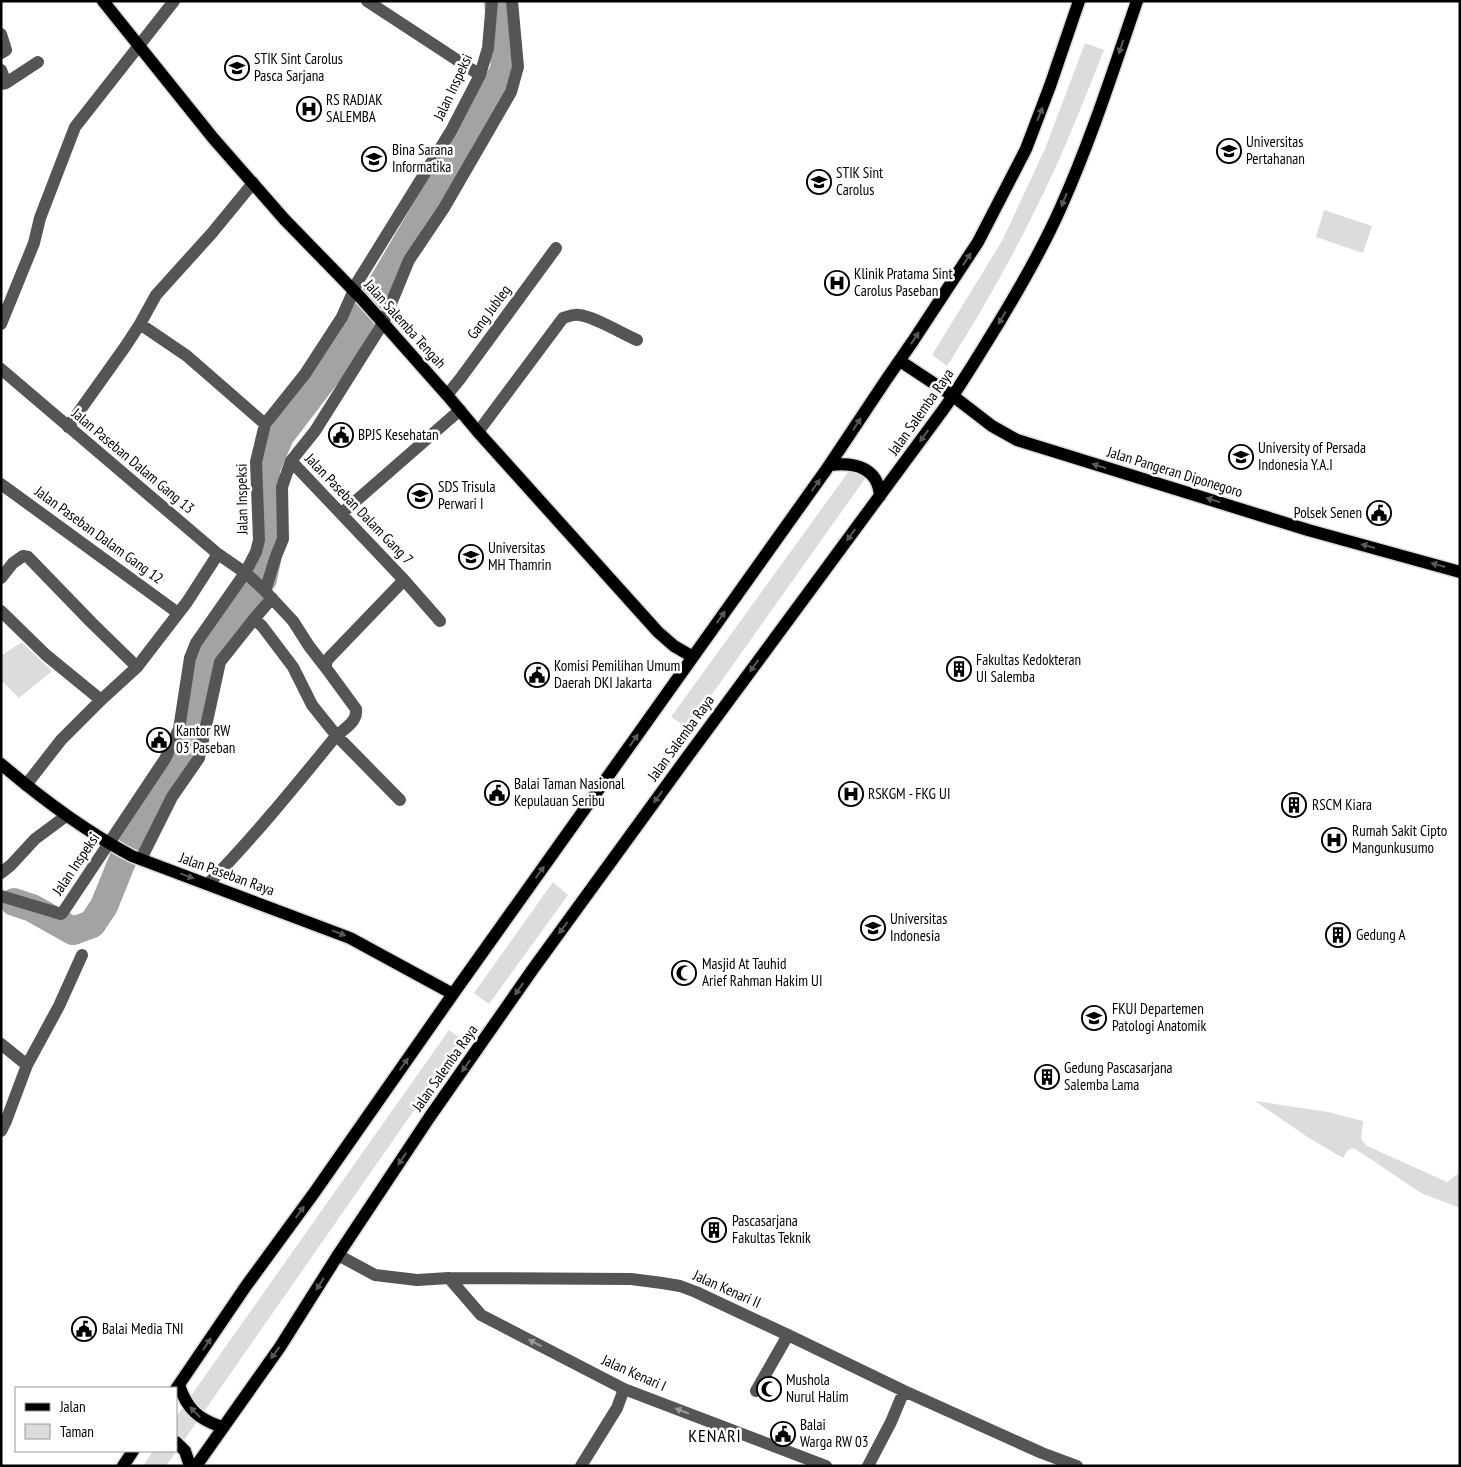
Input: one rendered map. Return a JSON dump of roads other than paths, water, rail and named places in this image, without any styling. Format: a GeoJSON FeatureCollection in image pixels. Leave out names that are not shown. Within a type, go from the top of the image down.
{"type":"FeatureCollection","features":[{"type":"Feature","properties":{"kind":"main road","name":"Jalan Salemba Tengah"},"geometry":{"type":"LineString","coordinates":[[103,1],[212,138],[285,220],[357,294],[658,632],[674,646],[693,657]]}},
{"type":"Feature","properties":{"kind":"main road"},"geometry":{"type":"LineString","coordinates":[[222,1427],[196,1415],[178,1387],[246,1286],[314,1193],[453,994],[830,464],[978,242],[1026,149],[1079,1]]}},
{"type":"Feature","properties":{"kind":"main road","name":"Jalan Salemba Raya"},"geometry":{"type":"LineString","coordinates":[[196,1466],[280,1347],[338,1255],[429,1118],[533,969],[953,396],[1027,276],[1061,208],[1086,147],[1136,1]]}},
{"type":"Feature","properties":{"kind":"main road","name":"Jalan Pangeran Diponegoro"},"geometry":{"type":"LineString","coordinates":[[900,361],[953,396],[992,426],[1017,440],[1308,530],[1460,572]]}},
{"type":"Feature","properties":{"kind":"main road"},"geometry":{"type":"LineString","coordinates":[[830,464],[854,464],[863,468],[878,483],[880,496]]}},
{"type":"Feature","properties":{"kind":"main road","name":"Jalan Paseban Raya"},"geometry":{"type":"LineString","coordinates":[[1,764],[66,816],[111,845],[137,858],[350,938],[453,994]]}},
{"type":"Feature","properties":{"kind":"main road"},"geometry":{"type":"LineString","coordinates":[[178,1444],[185,1452],[190,1466]]}},
{"type":"Feature","properties":{"kind":"main road"},"geometry":{"type":"LineString","coordinates":[[123,1466],[133,1452]]}},
{"type":"Feature","properties":{"kind":"street"},"geometry":{"type":"LineString","coordinates":[[1,324],[6,294],[30,251],[40,218],[75,127],[174,1]]}},
{"type":"Feature","properties":{"kind":"street"},"geometry":{"type":"LineString","coordinates":[[367,1],[480,75]]}},
{"type":"Feature","properties":{"kind":"street","name":"Jalan Inspeksi"},"geometry":{"type":"LineString","coordinates":[[1,896],[61,914],[111,845],[165,759],[179,729],[190,658],[196,643],[246,574],[256,552],[259,540],[256,462],[265,424],[305,374],[357,294],[451,131],[480,75],[488,48],[492,1]]}},
{"type":"Feature","properties":{"kind":"street"},"geometry":{"type":"LineString","coordinates":[[137,858],[172,797],[199,758],[220,662],[254,619],[267,593],[276,556],[283,539],[282,487],[291,461],[315,431],[381,321],[409,260],[444,208],[512,92],[518,67],[512,1]]}},
{"type":"Feature","properties":{"kind":"street"},"geometry":{"type":"LineString","coordinates":[[1,34],[6,50],[1,53]]}},
{"type":"Feature","properties":{"kind":"street"},"geometry":{"type":"LineString","coordinates":[[1,70],[4,83],[38,62]]}},
{"type":"Feature","properties":{"kind":"street"},"geometry":{"type":"LineString","coordinates":[[68,427],[140,324],[156,295],[212,233],[253,183]]}},
{"type":"Feature","properties":{"kind":"street","name":"Gang Jubleg"},"geometry":{"type":"LineString","coordinates":[[447,395],[556,248]]}},
{"type":"Feature","properties":{"kind":"street"},"geometry":{"type":"LineString","coordinates":[[478,432],[564,318],[570,315],[580,315],[637,340]]}},
{"type":"Feature","properties":{"kind":"street"},"geometry":{"type":"LineString","coordinates":[[140,324],[187,356],[265,424]]}},
{"type":"Feature","properties":{"kind":"street","name":"Jalan Paseban Dalam Gang 13"},"geometry":{"type":"LineString","coordinates":[[1,369],[218,554],[246,574],[293,621],[309,646],[356,709],[357,715],[352,723],[336,735]]}},
{"type":"Feature","properties":{"kind":"street"},"geometry":{"type":"LineString","coordinates":[[342,513],[460,410]]}},
{"type":"Feature","properties":{"kind":"street","name":"Jalan Paseban Dalam Gang 7"},"geometry":{"type":"LineString","coordinates":[[291,461],[342,513],[440,621]]}},
{"type":"Feature","properties":{"kind":"street","name":"Jalan Paseban Dalam Gang 12"},"geometry":{"type":"LineString","coordinates":[[1,484],[178,613]]}},
{"type":"Feature","properties":{"kind":"street"},"geometry":{"type":"LineString","coordinates":[[26,785],[61,740],[137,667],[178,613],[218,554]]}},
{"type":"Feature","properties":{"kind":"street"},"geometry":{"type":"LineString","coordinates":[[1,578],[13,563],[23,556],[28,557],[137,667]]}},
{"type":"Feature","properties":{"kind":"street"},"geometry":{"type":"LineString","coordinates":[[326,668],[328,659],[404,580]]}},
{"type":"Feature","properties":{"kind":"street"},"geometry":{"type":"LineString","coordinates":[[1,611],[46,655],[101,700]]}},
{"type":"Feature","properties":{"kind":"street"},"geometry":{"type":"LineString","coordinates":[[254,619],[262,626],[293,667],[312,705],[336,735],[400,800]]}},
{"type":"Feature","properties":{"kind":"street"},"geometry":{"type":"LineString","coordinates":[[208,884],[274,812],[336,735]]}},
{"type":"Feature","properties":{"kind":"street"},"geometry":{"type":"LineString","coordinates":[[1,873],[35,839],[66,816]]}},
{"type":"Feature","properties":{"kind":"street"},"geometry":{"type":"LineString","coordinates":[[3,1123],[27,1065],[59,1006],[82,955]]}},
{"type":"Feature","properties":{"kind":"street"},"geometry":{"type":"LineString","coordinates":[[1,1044],[27,1065]]}},
{"type":"Feature","properties":{"kind":"street","name":"Jalan Kenari II"},"geometry":{"type":"LineString","coordinates":[[338,1255],[375,1275],[417,1280],[449,1278],[630,1280],[680,1286],[904,1391],[1042,1453],[1077,1466]]}},
{"type":"Feature","properties":{"kind":"street","name":"Jalan Kenari I"},"geometry":{"type":"LineString","coordinates":[[449,1278],[480,1315],[624,1389],[826,1466]]}},
{"type":"Feature","properties":{"kind":"street"},"geometry":{"type":"LineString","coordinates":[[756,1391],[788,1335]]}},
{"type":"Feature","properties":{"kind":"street"},"geometry":{"type":"LineString","coordinates":[[581,1466],[617,1408],[624,1389]]}},
{"type":"Feature","properties":{"kind":"street"},"geometry":{"type":"LineString","coordinates":[[868,1466],[891,1422],[904,1391]]}},
{"type":"Feature","properties":{"kind":"waterway"},"geometry":{"type":"LineString","coordinates":[[14,902],[32,908],[73,931],[92,924],[104,906],[140,817],[186,747],[205,649],[263,579],[270,545],[266,469],[280,436],[335,364],[481,116],[505,68],[498,1]]}},
{"type":"Feature","properties":{"kind":"place","name":"STIK Sint Carolus Pasca Sarjana"},"geometry":{"type":"Point","coordinates":[237,68]}},
{"type":"Feature","properties":{"kind":"place","name":"RS RADJAK SALEMBA"},"geometry":{"type":"Point","coordinates":[309,109]}},
{"type":"Feature","properties":{"kind":"place","name":"Universitas Pertahanan"},"geometry":{"type":"Point","coordinates":[1229,151]}},
{"type":"Feature","properties":{"kind":"place","name":"Bina Sarana Informatika"},"geometry":{"type":"Point","coordinates":[374,159]}},
{"type":"Feature","properties":{"kind":"place","name":"STIK Sint Carolus"},"geometry":{"type":"Point","coordinates":[819,182]}},
{"type":"Feature","properties":{"kind":"place","name":"Klinik Pratama Sint Carolus Paseban"},"geometry":{"type":"Point","coordinates":[837,283]}},
{"type":"Feature","properties":{"kind":"place","name":"BPJS Kesehatan"},"geometry":{"type":"Point","coordinates":[341,435]}},
{"type":"Feature","properties":{"kind":"place","name":"University of Persada Indonesia Y.A.I"},"geometry":{"type":"Point","coordinates":[1241,457]}},
{"type":"Feature","properties":{"kind":"place","name":"SDS Trisula Perwari I"},"geometry":{"type":"Point","coordinates":[420,496]}},
{"type":"Feature","properties":{"kind":"place","name":"Polsek Senen"},"geometry":{"type":"Point","coordinates":[1379,513]}},
{"type":"Feature","properties":{"kind":"place","name":"Universitas MH Thamrin"},"geometry":{"type":"Point","coordinates":[471,557]}},
{"type":"Feature","properties":{"kind":"place","name":"Fakultas Kedokteran UI Salemba"},"geometry":{"type":"Point","coordinates":[959,669]}},
{"type":"Feature","properties":{"kind":"place","name":"Komisi Pemilihan Umum Daerah DKI Jakarta"},"geometry":{"type":"Point","coordinates":[537,675]}},
{"type":"Feature","properties":{"kind":"place","name":"Kantor RW 03 Paseban"},"geometry":{"type":"Point","coordinates":[159,740]}},
{"type":"Feature","properties":{"kind":"place","name":"Balai Taman Nasional Kepulauan Seribu"},"geometry":{"type":"Point","coordinates":[497,793]}},
{"type":"Feature","properties":{"kind":"place","name":"RSKGM - FKG UI"},"geometry":{"type":"Point","coordinates":[851,794]}},
{"type":"Feature","properties":{"kind":"place","name":"RSCM Kiara"},"geometry":{"type":"Point","coordinates":[1294,805]}},
{"type":"Feature","properties":{"kind":"place","name":"Rumah Sakit Cipto Mangunkusumo"},"geometry":{"type":"Point","coordinates":[1334,840]}},
{"type":"Feature","properties":{"kind":"place","name":"Universitas Indonesia"},"geometry":{"type":"Point","coordinates":[873,928]}},
{"type":"Feature","properties":{"kind":"place","name":"Gedung A"},"geometry":{"type":"Point","coordinates":[1338,935]}},
{"type":"Feature","properties":{"kind":"place","name":"Masjid At Tauhid Arief Rahman Hakim UI"},"geometry":{"type":"Point","coordinates":[684,973]}},
{"type":"Feature","properties":{"kind":"place","name":"FKUI Departemen Patologi Anatomik"},"geometry":{"type":"Point","coordinates":[1094,1018]}},
{"type":"Feature","properties":{"kind":"place","name":"Gedung Pascasarjana Salemba Lama"},"geometry":{"type":"Point","coordinates":[1047,1077]}},
{"type":"Feature","properties":{"kind":"place","name":"Pascasarjana Fakultas Teknik"},"geometry":{"type":"Point","coordinates":[714,1230]}},
{"type":"Feature","properties":{"kind":"place","name":"Balai Media TNI"},"geometry":{"type":"Point","coordinates":[84,1329]}},
{"type":"Feature","properties":{"kind":"place","name":"Mushola Nurul Halim"},"geometry":{"type":"Point","coordinates":[769,1389]}},
{"type":"Feature","properties":{"kind":"place","name":"Balai Warga RW 03"},"geometry":{"type":"Point","coordinates":[783,1434]}},
{"type":"Feature","properties":{"kind":"district","name":"KENARI"},"geometry":{"type":"Point","coordinates":[715,1436]}}]}
